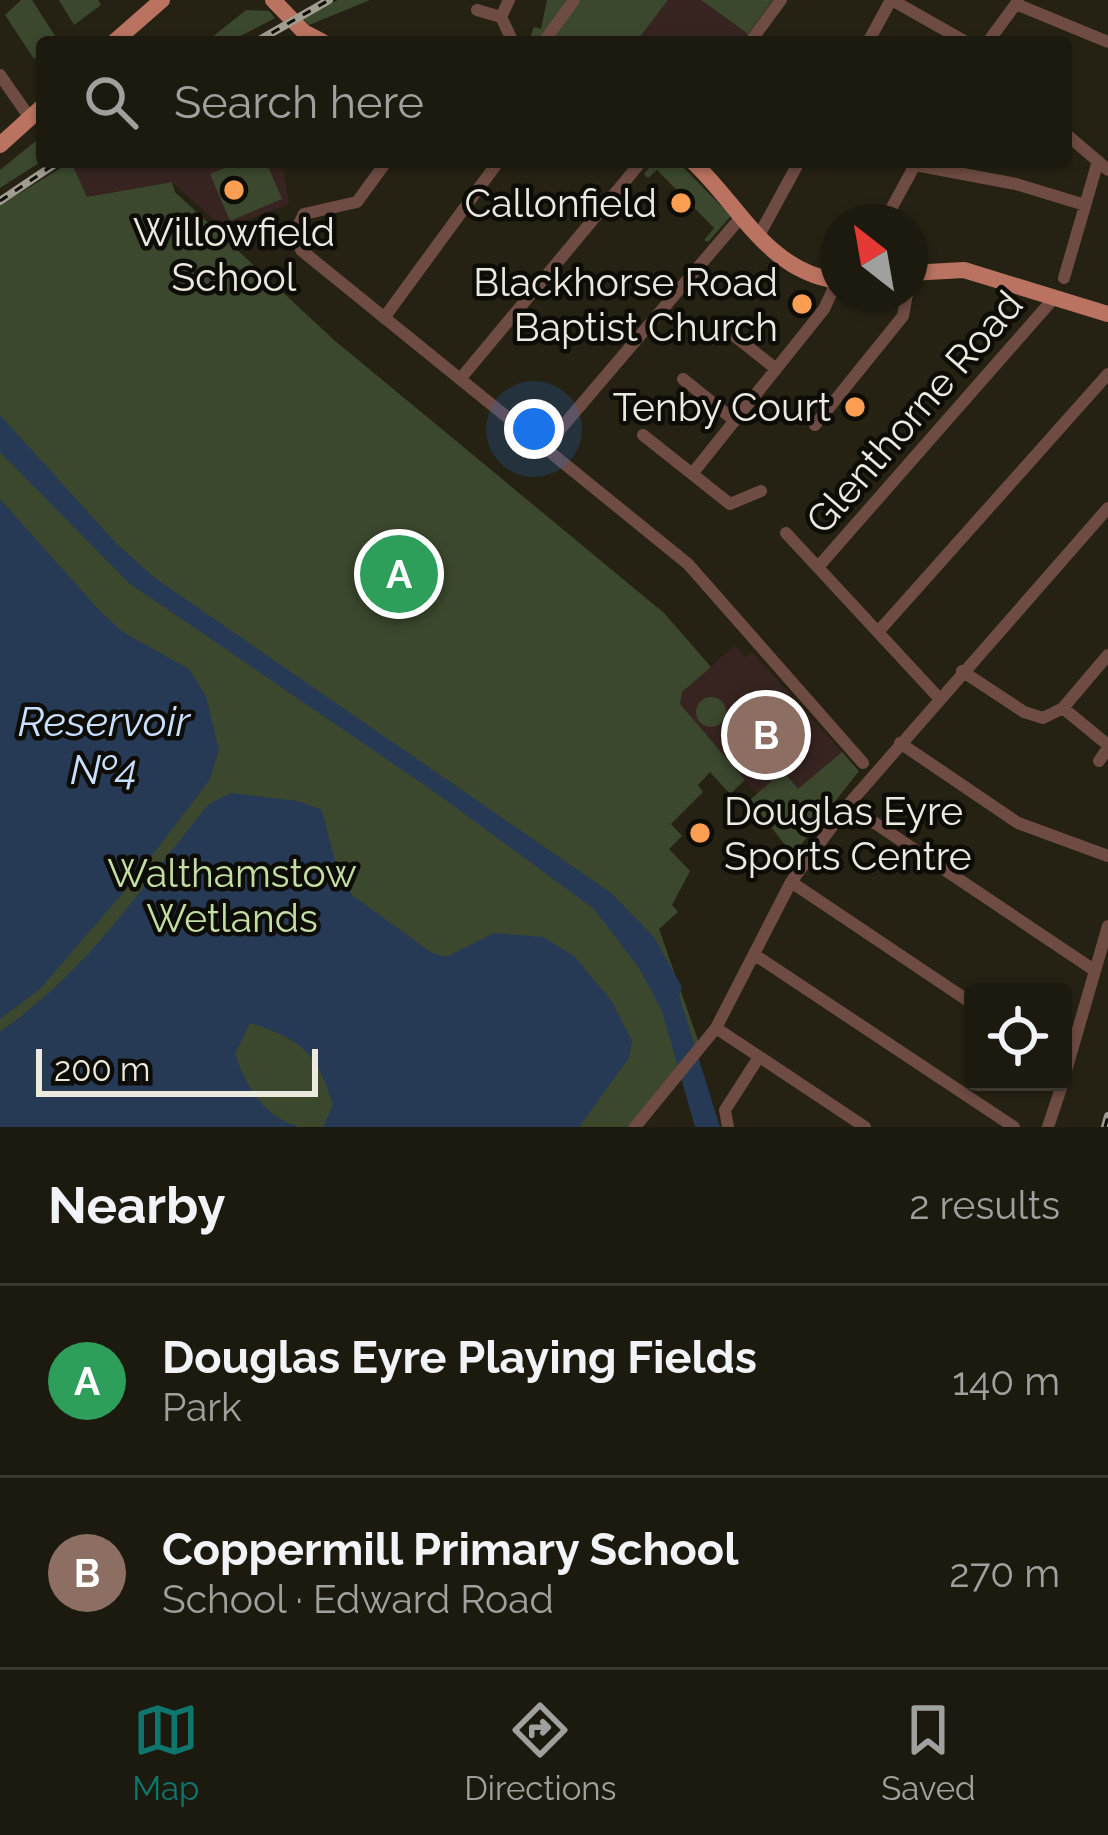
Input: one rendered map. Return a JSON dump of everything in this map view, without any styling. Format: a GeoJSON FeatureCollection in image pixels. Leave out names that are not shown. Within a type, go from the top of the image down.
{"type":"FeatureCollection","features":[{"type":"Feature","properties":{"kind":"main road"},"geometry":{"type":"LineString","coordinates":[[121,36],[162,0]]}},
{"type":"Feature","properties":{"kind":"main road"},"geometry":{"type":"LineString","coordinates":[[275,2],[312,36]]}},
{"type":"Feature","properties":{"kind":"main road"},"geometry":{"type":"LineString","coordinates":[[0,145],[36,112]]}},
{"type":"Feature","properties":{"kind":"main road"},"geometry":{"type":"LineString","coordinates":[[698,168],[758,237],[798,269],[820,276]]}},
{"type":"Feature","properties":{"kind":"main road"},"geometry":{"type":"LineString","coordinates":[[928,273],[964,270],[1108,314]]}},
{"type":"Feature","properties":{"kind":"street"},"geometry":{"type":"LineString","coordinates":[[501,17],[509,0]]}},
{"type":"Feature","properties":{"kind":"street"},"geometry":{"type":"LineString","coordinates":[[548,36],[574,0]]}},
{"type":"Feature","properties":{"kind":"street"},"geometry":{"type":"LineString","coordinates":[[754,36],[781,0]]}},
{"type":"Feature","properties":{"kind":"street"},"geometry":{"type":"LineString","coordinates":[[871,36],[892,0],[955,36]]}},
{"type":"Feature","properties":{"kind":"street"},"geometry":{"type":"LineString","coordinates":[[992,36],[1018,2],[1106,36]]}},
{"type":"Feature","properties":{"kind":"street"},"geometry":{"type":"LineString","coordinates":[[477,10],[501,17],[510,36]]}},
{"type":"Feature","properties":{"kind":"street"},"geometry":{"type":"LineString","coordinates":[[0,75],[36,112]]}},
{"type":"Feature","properties":{"kind":"street"},"geometry":{"type":"LineString","coordinates":[[1064,278],[1085,206],[1103,166],[1072,139]]}},
{"type":"Feature","properties":{"kind":"street"},"geometry":{"type":"LineString","coordinates":[[382,168],[357,202],[304,214],[297,228],[302,250],[688,564],[863,763]]}},
{"type":"Feature","properties":{"kind":"street"},"geometry":{"type":"LineString","coordinates":[[384,319],[494,168]]}},
{"type":"Feature","properties":{"kind":"street"},"geometry":{"type":"LineString","coordinates":[[461,378],[636,168]]}},
{"type":"Feature","properties":{"kind":"street"},"geometry":{"type":"LineString","coordinates":[[758,237],[796,168]]}},
{"type":"Feature","properties":{"kind":"street"},"geometry":{"type":"LineString","coordinates":[[894,204],[913,168]]}},
{"type":"Feature","properties":{"kind":"street"},"geometry":{"type":"LineString","coordinates":[[935,168],[1016,184],[1085,206]]}},
{"type":"Feature","properties":{"kind":"street"},"geometry":{"type":"LineString","coordinates":[[545,447],[741,217]]}},
{"type":"Feature","properties":{"kind":"street","name":"Glenthorne Road"},"geometry":{"type":"LineString","coordinates":[[818,567],[1055,297]]}},
{"type":"Feature","properties":{"kind":"street"},"geometry":{"type":"LineString","coordinates":[[692,474],[820,312]]}},
{"type":"Feature","properties":{"kind":"street"},"geometry":{"type":"LineString","coordinates":[[815,425],[905,312]]}},
{"type":"Feature","properties":{"kind":"street"},"geometry":{"type":"LineString","coordinates":[[726,329],[776,369]]}},
{"type":"Feature","properties":{"kind":"street"},"geometry":{"type":"LineString","coordinates":[[878,632],[1108,374]]}},
{"type":"Feature","properties":{"kind":"street"},"geometry":{"type":"LineString","coordinates":[[683,379],[734,420]]}},
{"type":"Feature","properties":{"kind":"street"},"geometry":{"type":"LineString","coordinates":[[643,435],[730,504],[761,491]]}},
{"type":"Feature","properties":{"kind":"street"},"geometry":{"type":"LineString","coordinates":[[635,1127],[667,1095],[716,1028],[791,882],[848,806],[938,697],[1108,508]]}},
{"type":"Feature","properties":{"kind":"street"},"geometry":{"type":"LineString","coordinates":[[786,533],[938,697]]}},
{"type":"Feature","properties":{"kind":"street"},"geometry":{"type":"LineString","coordinates":[[962,671],[1034,717],[1063,708],[1108,656]]}},
{"type":"Feature","properties":{"kind":"street"},"geometry":{"type":"LineString","coordinates":[[1063,708],[1105,751]]}},
{"type":"Feature","properties":{"kind":"street"},"geometry":{"type":"LineString","coordinates":[[900,743],[1018,823],[1108,856]]}},
{"type":"Feature","properties":{"kind":"street"},"geometry":{"type":"LineString","coordinates":[[848,806],[1094,970]]}},
{"type":"Feature","properties":{"kind":"street"},"geometry":{"type":"LineString","coordinates":[[791,882],[964,998]]}},
{"type":"Feature","properties":{"kind":"street"},"geometry":{"type":"LineString","coordinates":[[1072,1040],[1108,926]]}},
{"type":"Feature","properties":{"kind":"street"},"geometry":{"type":"LineString","coordinates":[[755,955],[1013,1127]]}},
{"type":"Feature","properties":{"kind":"street"},"geometry":{"type":"LineString","coordinates":[[716,1028],[865,1127]]}},
{"type":"Feature","properties":{"kind":"street"},"geometry":{"type":"LineString","coordinates":[[728,1127],[725,1110],[759,1057]]}},
{"type":"Feature","properties":{"kind":"street"},"geometry":{"type":"LineString","coordinates":[[1048,1127],[1060,1091]]}},
{"type":"Feature","properties":{"kind":"shaded area"},"geometry":{"type":"Polygon","coordinates":[[[668,0],[701,0],[748,34],[747,36],[641,36],[668,0]]]}},
{"type":"Feature","properties":{"kind":"shaded area","name":"Willowfield School"},"geometry":{"type":"Polygon","coordinates":[[[74,168],[283,168],[289,204],[224,229],[172,182],[86,197],[74,168]]]}},
{"type":"Feature","properties":{"kind":"shaded area"},"geometry":{"type":"Polygon","coordinates":[[[735,645],[745,657],[752,652],[842,752],[798,790],[783,772],[757,794],[680,704],[682,692],[735,645]]]}},
{"type":"Feature","properties":{"kind":"green space"},"geometry":{"type":"Polygon","coordinates":[[[21,0],[32,0],[55,36],[36,36],[34,59],[5,15],[21,0]]]}},
{"type":"Feature","properties":{"kind":"green space"},"geometry":{"type":"Polygon","coordinates":[[[59,0],[98,0],[101,5],[74,25],[59,0]]]}},
{"type":"Feature","properties":{"kind":"green space"},"geometry":{"type":"Polygon","coordinates":[[[338,0],[370,0],[309,25],[303,18],[338,0]]]}},
{"type":"Feature","properties":{"kind":"green space"},"geometry":{"type":"Polygon","coordinates":[[[547,0],[566,0],[544,34],[531,36],[534,27],[541,29],[547,0]]]}},
{"type":"Feature","properties":{"kind":"green space"},"geometry":{"type":"Polygon","coordinates":[[[580,0],[668,0],[641,36],[556,36],[580,0]]]}},
{"type":"Feature","properties":{"kind":"green space"},"geometry":{"type":"Polygon","coordinates":[[[701,0],[773,0],[748,34],[701,0]]]}},
{"type":"Feature","properties":{"kind":"green space"},"geometry":{"type":"Polygon","coordinates":[[[246,10],[269,11],[275,18],[240,36],[214,36],[246,10]]]}},
{"type":"Feature","properties":{"kind":"green space"},"geometry":{"type":"Polygon","coordinates":[[[36,141],[36,165],[0,188],[0,170],[36,141]]]}},
{"type":"Feature","properties":{"kind":"green space","name":"Walthamstow Wetlands"},"geometry":{"type":"Polygon","coordinates":[[[61,168],[74,168],[87,197],[172,182],[175,192],[334,340],[664,613],[711,667],[682,692],[680,704],[745,780],[730,794],[710,772],[698,785],[703,792],[671,824],[682,836],[669,849],[690,871],[672,905],[678,912],[659,929],[700,1046],[629,1127],[0,1127],[0,205],[61,168]]]}},
{"type":"Feature","properties":{"kind":"green space"},"geometry":{"type":"Polygon","coordinates":[[[224,168],[269,168],[282,199],[230,221],[210,174],[224,168]]]}},
{"type":"Feature","properties":{"kind":"green space"},"geometry":{"type":"Polygon","coordinates":[[[649,168],[684,168],[731,216],[708,242],[704,240],[714,228],[657,170],[648,178],[644,174],[649,168]]]}},
{"type":"Feature","properties":{"kind":"green space"},"geometry":{"type":"Polygon","coordinates":[[[711,697],[726,712],[711,727],[696,712],[711,697]]]}},
{"type":"Feature","properties":{"kind":"green space"},"geometry":{"type":"Polygon","coordinates":[[[842,752],[859,771],[793,855],[750,800],[783,771],[798,789],[842,752]]]}},
{"type":"Feature","properties":{"kind":"water"},"geometry":{"type":"Polygon","coordinates":[[[0,415],[117,544],[155,578],[611,893],[654,937],[682,987],[679,995],[720,1127],[695,1127],[662,1011],[639,968],[594,909],[436,793],[129,583],[0,452],[0,415]]]}},
{"type":"Feature","properties":{"kind":"water","name":"Reservoir №4"},"geometry":{"type":"Polygon","coordinates":[[[0,499],[123,632],[189,669],[206,696],[219,750],[209,781],[127,888],[40,989],[0,1019],[0,499]]]}},
{"type":"Feature","properties":{"kind":"water"},"geometry":{"type":"Polygon","coordinates":[[[231,793],[298,801],[322,810],[336,864],[352,895],[432,953],[446,957],[494,933],[543,937],[574,956],[611,1000],[632,1041],[629,1058],[579,1127],[323,1127],[333,1105],[313,1060],[295,1042],[250,1023],[235,1054],[245,1078],[267,1109],[300,1127],[0,1127],[0,1032],[63,980],[209,804],[231,793]]]}},
{"type":"Feature","properties":{"kind":"railway"},"geometry":{"type":"LineString","coordinates":[[266,36],[329,0]]}},
{"type":"Feature","properties":{"kind":"railway"},"geometry":{"type":"LineString","coordinates":[[0,201],[49,168]]}},
{"type":"Feature","properties":{"kind":"railway"},"geometry":{"type":"LineString","coordinates":[[1105,1127],[1108,1116]]}},
{"type":"Feature","properties":{"kind":"place","name":"Willowfield School"},"geometry":{"type":"Point","coordinates":[234,190]}},
{"type":"Feature","properties":{"kind":"place","name":"Callonfield"},"geometry":{"type":"Point","coordinates":[681,203]}},
{"type":"Feature","properties":{"kind":"place","name":"Blackhorse Road Baptist Church"},"geometry":{"type":"Point","coordinates":[802,304]}},
{"type":"Feature","properties":{"kind":"place","name":"Tenby Court"},"geometry":{"type":"Point","coordinates":[855,407]}},
{"type":"Feature","properties":{"kind":"place","name":"Douglas Eyre Playing Fields"},"geometry":{"type":"Point","coordinates":[399,574]}},
{"type":"Feature","properties":{"kind":"place","name":"Coppermill Primary School"},"geometry":{"type":"Point","coordinates":[766,735]}},
{"type":"Feature","properties":{"kind":"place","name":"Douglas Eyre Sports Centre"},"geometry":{"type":"Point","coordinates":[700,833]}}]}
